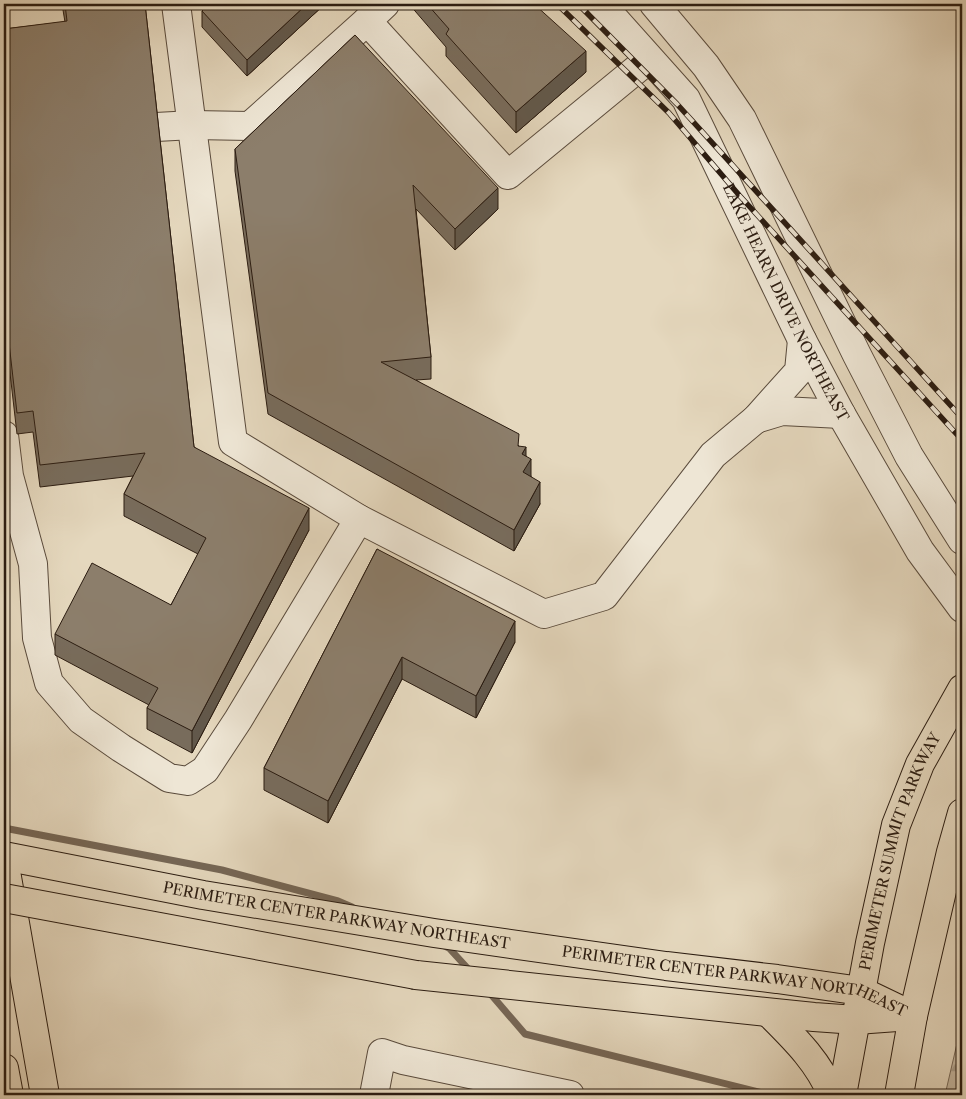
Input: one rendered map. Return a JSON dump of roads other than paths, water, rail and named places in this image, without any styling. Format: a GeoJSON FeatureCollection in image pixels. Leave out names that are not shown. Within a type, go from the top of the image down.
{"type":"FeatureCollection","features":[{"type":"Feature","properties":{"kind":"main road","name":"PERIMETER SUMMIT PARKWAY"},"geometry":{"type":"LineString","coordinates":[[856,1020],[896,825],[920,764],[962,689]]}},
{"type":"Feature","properties":{"kind":"main road"},"geometry":{"type":"LineString","coordinates":[[899,1095],[913,1016],[951,852],[962,813]]}},
{"type":"Feature","properties":{"kind":"main road","name":"PERIMETER CENTER PARKWAY NORTHEAST"},"geometry":{"type":"LineString","coordinates":[[4,858],[203,895],[434,933],[666,966],[777,978],[861,991],[913,1016]]}},
{"type":"Feature","properties":{"kind":"main road"},"geometry":{"type":"LineString","coordinates":[[4,858],[43,1085]]}},
{"type":"Feature","properties":{"kind":"main road","name":"PERIMETER CENTER PARKWAY NORTHEAST"},"geometry":{"type":"LineString","coordinates":[[4,898],[416,975],[770,1013],[856,1020],[913,1016]]}},
{"type":"Feature","properties":{"kind":"main road"},"geometry":{"type":"LineString","coordinates":[[770,1013],[810,1056],[822,1074],[832,1095]]}},
{"type":"Feature","properties":{"kind":"main road"},"geometry":{"type":"LineString","coordinates":[[842,1095],[856,1020]]}},
{"type":"Feature","properties":{"kind":"main road"},"geometry":{"type":"LineString","coordinates":[[4,1068],[9,1095]]}},
{"type":"Feature","properties":{"kind":"street"},"geometry":{"type":"LineString","coordinates":[[176,4],[194,125],[233,442],[359,519],[544,614],[604,596],[713,455],[756,419],[799,371],[802,340]]}},
{"type":"Feature","properties":{"kind":"street","name":"LAKE HEARN DRIVE NORTHEAST"},"geometry":{"type":"LineString","coordinates":[[601,4],[648,59],[686,99],[802,340],[841,414],[920,551],[962,608]]}},
{"type":"Feature","properties":{"kind":"street"},"geometry":{"type":"LineString","coordinates":[[668,9],[742,119],[857,355],[910,456],[962,540]]}},
{"type":"Feature","properties":{"kind":"street"},"geometry":{"type":"LineString","coordinates":[[156,126],[250,126],[376,12],[508,175],[648,59]]}},
{"type":"Feature","properties":{"kind":"street"},"geometry":{"type":"LineString","coordinates":[[756,419],[782,411],[841,414]]}},
{"type":"Feature","properties":{"kind":"street"},"geometry":{"type":"LineString","coordinates":[[4,435],[12,485],[33,564],[37,638],[48,683],[80,720],[169,778],[188,781],[205,770],[238,720],[359,519]]}},
{"type":"Feature","properties":{"kind":"street"},"geometry":{"type":"LineString","coordinates":[[374,1095],[382,1053],[403,1060],[570,1095]]}},
{"type":"Feature","properties":{"kind":"waterway"},"geometry":{"type":"LineString","coordinates":[[4,828],[222,870],[338,901],[352,907]]}},
{"type":"Feature","properties":{"kind":"waterway"},"geometry":{"type":"LineString","coordinates":[[443,945],[449,948],[471,972]]}},
{"type":"Feature","properties":{"kind":"waterway"},"geometry":{"type":"LineString","coordinates":[[488,991],[525,1034],[771,1095]]}},
{"type":"Feature","properties":{"kind":"railway"},"geometry":{"type":"LineString","coordinates":[[557,4],[669,113],[739,195],[962,440]]}},
{"type":"Feature","properties":{"kind":"railway"},"geometry":{"type":"LineString","coordinates":[[578,4],[677,104],[962,418]]}}]}
